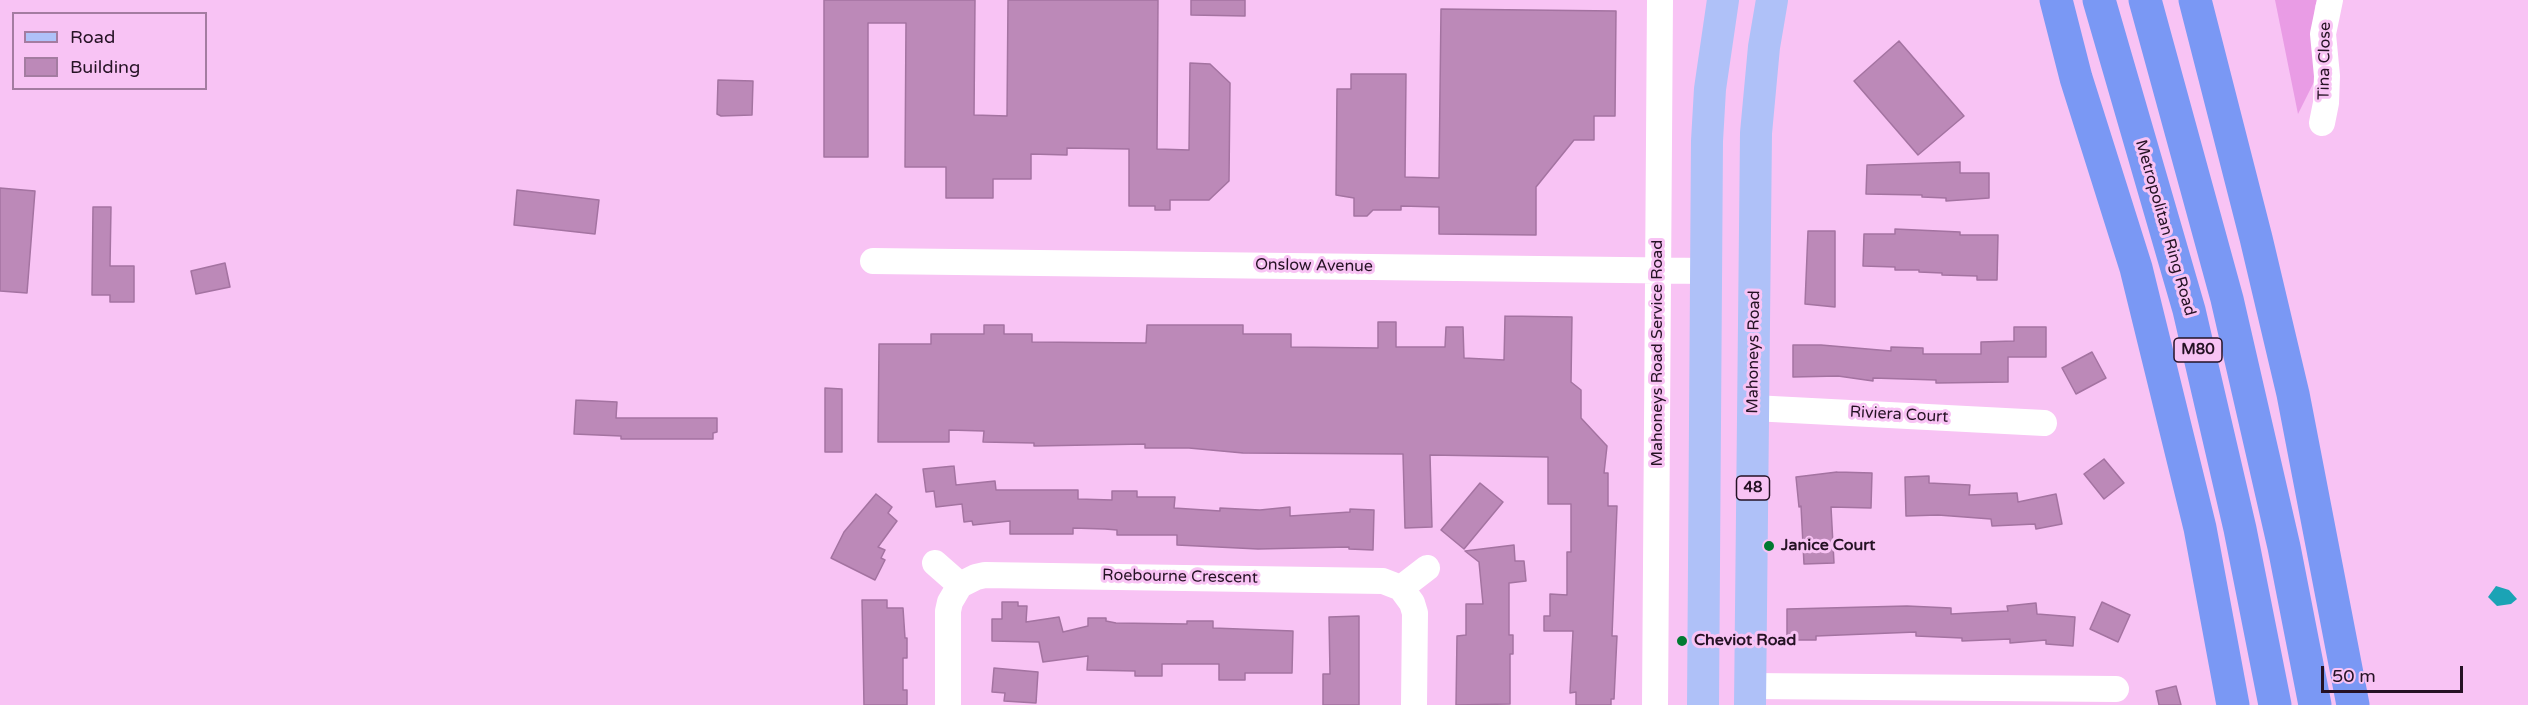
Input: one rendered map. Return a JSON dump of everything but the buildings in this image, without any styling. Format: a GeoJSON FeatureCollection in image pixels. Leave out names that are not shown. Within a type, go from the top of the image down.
{"type":"FeatureCollection","features":[{"type":"Feature","properties":{"kind":"highway"},"geometry":{"type":"LineString","coordinates":[[2056,0],[2076,78],[2136,268],[2200,528],[2233,705]]}},
{"type":"Feature","properties":{"kind":"highway","name":"Metropolitan Ring Road"},"geometry":{"type":"LineString","coordinates":[[2099,0],[2189,310],[2240,529],[2275,705]]}},
{"type":"Feature","properties":{"kind":"highway","name":"M80"},"geometry":{"type":"LineString","coordinates":[[2145,0],[2227,299],[2284,547],[2315,705]]}},
{"type":"Feature","properties":{"kind":"highway"},"geometry":{"type":"LineString","coordinates":[[2195,0],[2248,204],[2293,394],[2353,705]]}},
{"type":"Feature","properties":{"kind":"main road"},"geometry":{"type":"LineString","coordinates":[[1703,705],[1705,271],[1710,89],[1722,0]]}},
{"type":"Feature","properties":{"kind":"main road","name":"Mahoneys Road"},"geometry":{"type":"LineString","coordinates":[[1750,696],[1756,134],[1759,86],[1772,0]]}},
{"type":"Feature","properties":{"kind":"main road","name":"Onslow Avenue"},"geometry":{"type":"LineString","coordinates":[[1705,271],[1755,271]]}},
{"type":"Feature","properties":{"kind":"street","name":"Mahoneys Road Service Road"},"geometry":{"type":"LineString","coordinates":[[1656,705],[1660,0]]}},
{"type":"Feature","properties":{"kind":"street","name":"Tina Close"},"geometry":{"type":"LineString","coordinates":[[2322,123],[2326,103],[2327,76],[2323,34],[2330,0]]}},
{"type":"Feature","properties":{"kind":"street","name":"Onslow Avenue"},"geometry":{"type":"LineString","coordinates":[[873,261],[1705,271]]}},
{"type":"Feature","properties":{"kind":"street","name":"Riviera Court"},"geometry":{"type":"LineString","coordinates":[[1753,408],[2044,423]]}},
{"type":"Feature","properties":{"kind":"street"},"geometry":{"type":"LineString","coordinates":[[935,563],[960,585],[950,602],[948,611],[948,705]]}},
{"type":"Feature","properties":{"kind":"street"},"geometry":{"type":"LineString","coordinates":[[1414,705],[1415,613],[1412,603],[1401,588],[1427,568]]}},
{"type":"Feature","properties":{"kind":"street","name":"Roebourne Crescent"},"geometry":{"type":"LineString","coordinates":[[960,585],[985,575],[1373,579],[1401,588]]}},
{"type":"Feature","properties":{"kind":"street"},"geometry":{"type":"LineString","coordinates":[[1750,696],[2115,690]]}},
{"type":"Feature","properties":{"kind":"shaded area"},"geometry":{"type":"Polygon","coordinates":[[[2275,0],[2318,0],[2315,6],[2313,39],[2318,74],[2298,114],[2275,0]]]}},
{"type":"Feature","properties":{"kind":"shaded area"},"geometry":{"type":"Polygon","coordinates":[[[2496,586],[2509,590],[2517,599],[2511,604],[2497,606],[2488,597],[2496,586]]]}},
{"type":"Feature","properties":{"kind":"place","name":"Janice Court"},"geometry":{"type":"Point","coordinates":[1769,546]}},
{"type":"Feature","properties":{"kind":"place","name":"Cheviot Road"},"geometry":{"type":"Point","coordinates":[1682,641]}}]}
